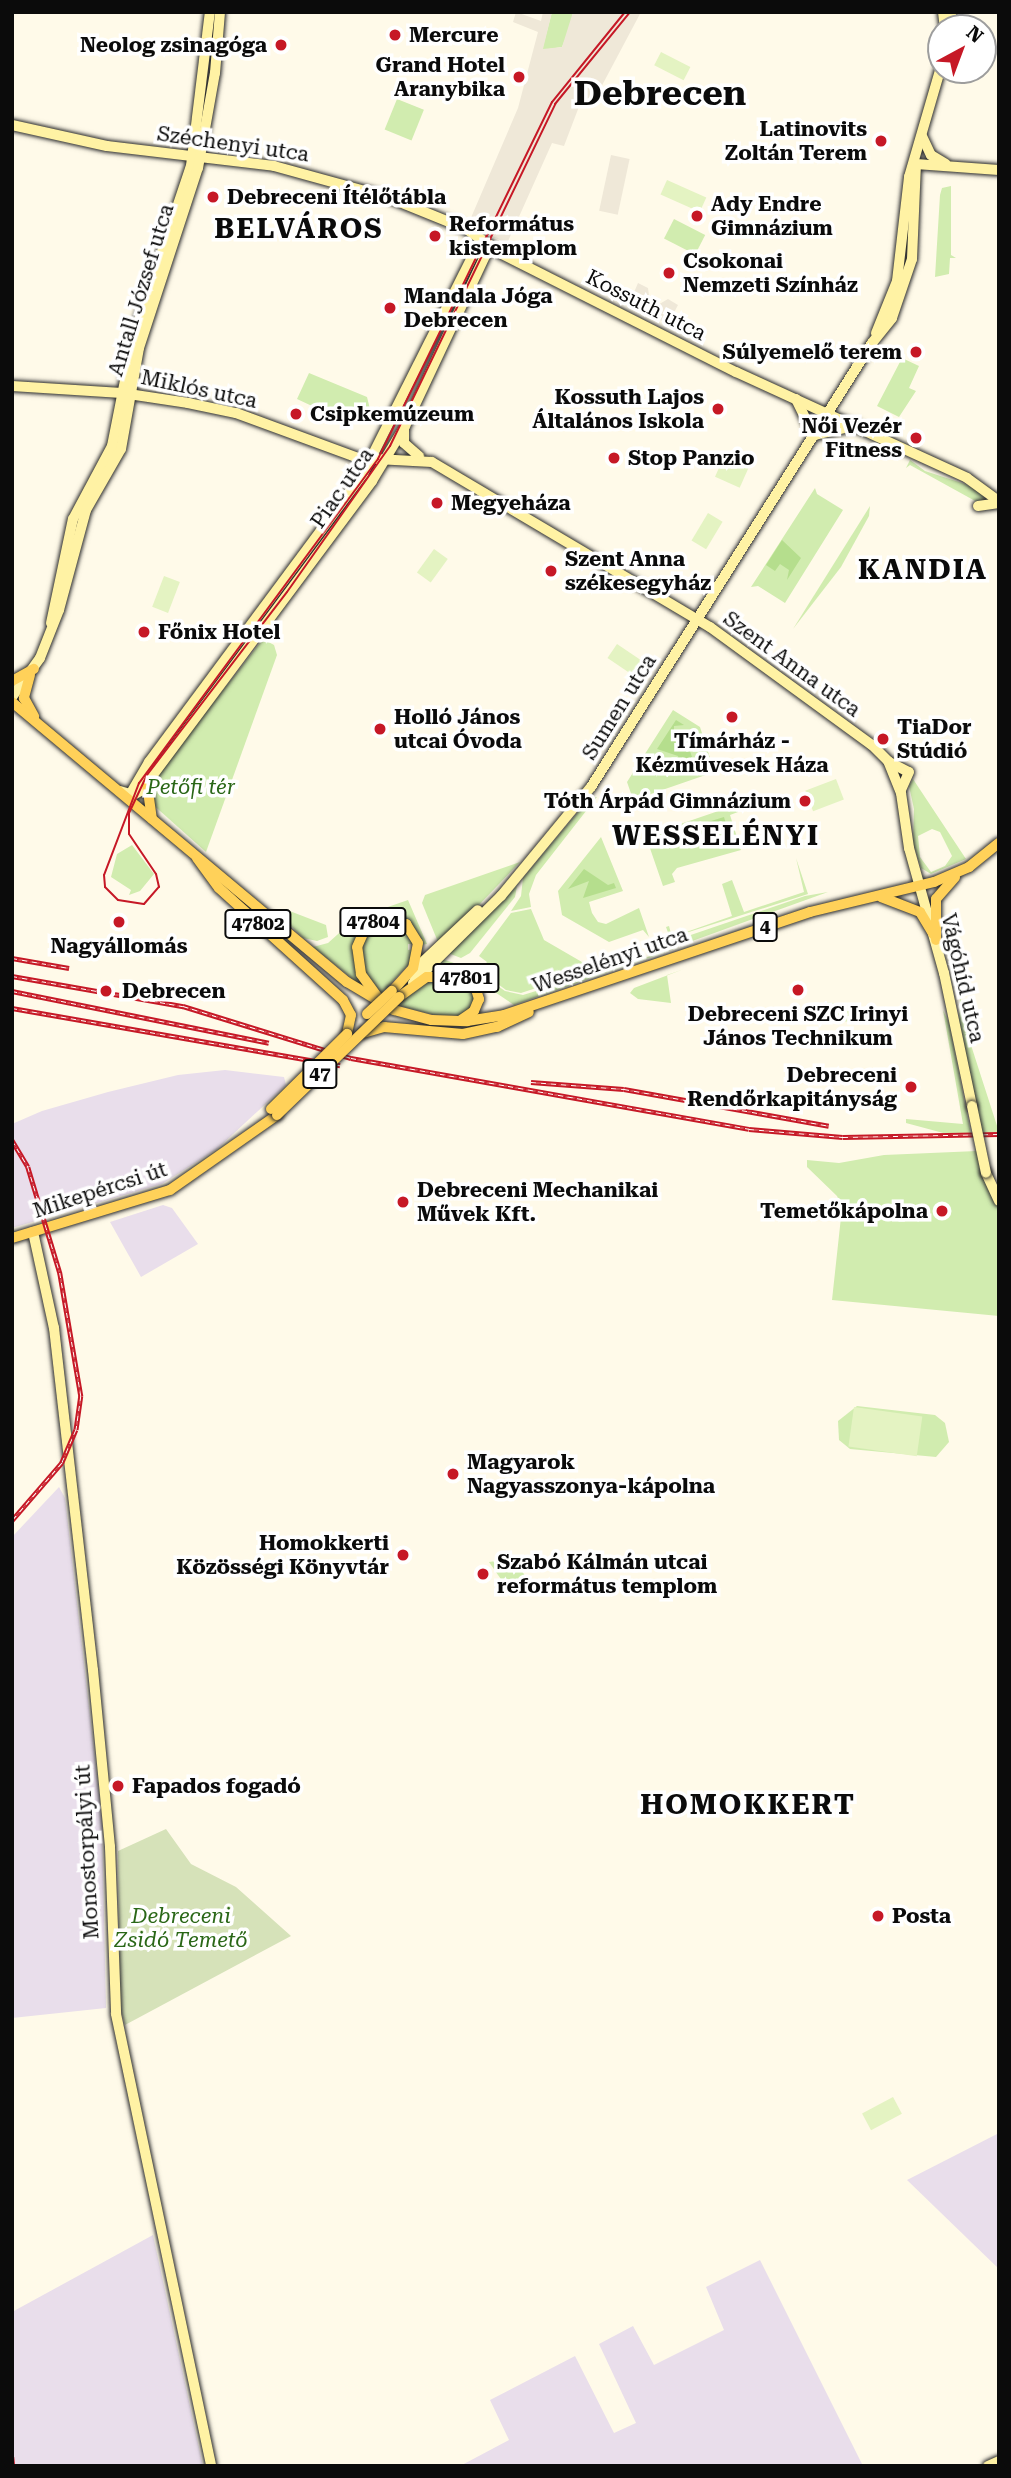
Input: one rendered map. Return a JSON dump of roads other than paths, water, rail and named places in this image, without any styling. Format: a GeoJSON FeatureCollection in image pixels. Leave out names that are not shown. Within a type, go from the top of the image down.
{"type":"FeatureCollection","features":[{"type":"Feature","properties":{"kind":"main road"},"geometry":{"type":"LineString","coordinates":[[12,681],[32,672]]}},
{"type":"Feature","properties":{"kind":"main road"},"geometry":{"type":"LineString","coordinates":[[32,672],[24,698],[45,729]]}},
{"type":"Feature","properties":{"kind":"main road","name":"4"},"geometry":{"type":"LineString","coordinates":[[12,699],[118,790],[129,796]]}},
{"type":"Feature","properties":{"kind":"main road"},"geometry":{"type":"LineString","coordinates":[[147,783],[152,819]]}},
{"type":"Feature","properties":{"kind":"main road","name":"Wesselényi utca"},"geometry":{"type":"LineString","coordinates":[[129,796],[152,819],[338,975],[389,1008],[417,1018],[455,1022],[487,1018],[548,1001],[810,912],[921,886]]}},
{"type":"Feature","properties":{"kind":"main road","name":"4"},"geometry":{"type":"LineString","coordinates":[[921,886],[965,869],[999,842]]}},
{"type":"Feature","properties":{"kind":"main road","name":"47802"},"geometry":{"type":"LineString","coordinates":[[197,855],[219,888],[348,1006],[351,1022],[347,1034]]}},
{"type":"Feature","properties":{"kind":"main road"},"geometry":{"type":"LineString","coordinates":[[936,940],[938,895],[965,869]]}},
{"type":"Feature","properties":{"kind":"main road"},"geometry":{"type":"LineString","coordinates":[[878,896],[920,912],[936,940]]}},
{"type":"Feature","properties":{"kind":"main road","name":"47804"},"geometry":{"type":"LineString","coordinates":[[389,1008],[368,986],[358,964],[360,937],[376,920],[401,921],[416,937],[417,957],[405,985]]}},
{"type":"Feature","properties":{"kind":"main road","name":"47801"},"geometry":{"type":"LineString","coordinates":[[405,985],[437,975],[469,980],[478,993],[478,1003],[471,1014],[455,1022]]}},
{"type":"Feature","properties":{"kind":"main road","name":"47"},"geometry":{"type":"LineString","coordinates":[[274,1112],[363,1033],[405,985]]}},
{"type":"Feature","properties":{"kind":"main road","name":"47"},"geometry":{"type":"LineString","coordinates":[[274,1112],[347,1034],[396,994]]}},
{"type":"Feature","properties":{"kind":"main road"},"geometry":{"type":"LineString","coordinates":[[363,1033],[384,1027],[463,1034],[504,1024],[548,1001]]}},
{"type":"Feature","properties":{"kind":"main road","name":"Mikepércsi út"},"geometry":{"type":"LineString","coordinates":[[12,1238],[170,1189],[230,1149],[274,1112]]}},
{"type":"Feature","properties":{"kind":"street"},"geometry":{"type":"LineString","coordinates":[[195,157],[210,12]]}},
{"type":"Feature","properties":{"kind":"street"},"geometry":{"type":"LineString","coordinates":[[195,157],[215,73],[220,12]]}},
{"type":"Feature","properties":{"kind":"street","name":"Sumen utca"},"geometry":{"type":"LineString","coordinates":[[405,985],[516,877],[591,787],[872,343],[892,307],[902,257],[909,177],[916,164],[937,84]]}},
{"type":"Feature","properties":{"kind":"street","name":"Széchenyi utca"},"geometry":{"type":"LineString","coordinates":[[12,125],[107,146],[274,166],[369,190],[481,239]]}},
{"type":"Feature","properties":{"kind":"street"},"geometry":{"type":"LineString","coordinates":[[922,136],[933,157],[950,167]]}},
{"type":"Feature","properties":{"kind":"street","name":"Antall József utca"},"geometry":{"type":"LineString","coordinates":[[12,699],[32,672],[50,629],[86,510],[121,449],[134,335],[195,157]]}},
{"type":"Feature","properties":{"kind":"street"},"geometry":{"type":"LineString","coordinates":[[916,164],[999,170]]}},
{"type":"Feature","properties":{"kind":"street","name":"Kossuth utca"},"geometry":{"type":"LineString","coordinates":[[481,239],[659,333],[858,425],[986,490],[999,502]]}},
{"type":"Feature","properties":{"kind":"street","name":"Piac utca"},"geometry":{"type":"LineString","coordinates":[[258,626],[370,463],[481,239]]}},
{"type":"Feature","properties":{"kind":"street","name":"Piac utca"},"geometry":{"type":"LineString","coordinates":[[258,626],[372,481],[387,458],[405,426],[491,245]]}},
{"type":"Feature","properties":{"kind":"street","name":"Miklós utca"},"geometry":{"type":"LineString","coordinates":[[12,386],[126,393],[236,413],[370,463]]}},
{"type":"Feature","properties":{"kind":"street"},"geometry":{"type":"LineString","coordinates":[[795,397],[814,436],[858,425]]}},
{"type":"Feature","properties":{"kind":"street"},"geometry":{"type":"LineString","coordinates":[[405,426],[404,443],[422,458]]}},
{"type":"Feature","properties":{"kind":"street","name":"Szent Anna utca"},"geometry":{"type":"LineString","coordinates":[[370,463],[387,458],[422,458],[536,520],[697,619],[888,761],[902,795]]}},
{"type":"Feature","properties":{"kind":"street"},"geometry":{"type":"LineString","coordinates":[[370,463],[372,481]]}},
{"type":"Feature","properties":{"kind":"street"},"geometry":{"type":"LineString","coordinates":[[986,490],[980,505],[999,502]]}},
{"type":"Feature","properties":{"kind":"street"},"geometry":{"type":"LineString","coordinates":[[129,796],[147,783],[258,626]]}},
{"type":"Feature","properties":{"kind":"street"},"geometry":{"type":"LineString","coordinates":[[129,796],[149,762],[258,626]]}},
{"type":"Feature","properties":{"kind":"street","name":"Vágóhíd utca"},"geometry":{"type":"LineString","coordinates":[[902,795],[906,834],[936,940],[986,1174],[999,1201]]}},
{"type":"Feature","properties":{"kind":"street","name":"Monostorpályi út"},"geometry":{"type":"LineString","coordinates":[[33,1231],[54,1328],[93,1670],[110,1847],[116,2014],[211,2466]]}},
{"type":"Feature","properties":{"kind":"street"},"geometry":{"type":"LineString","coordinates":[[988,2466],[999,2461]]}},
{"type":"Feature","properties":{"kind":"tram line"},"geometry":{"type":"LineString","coordinates":[[625,12],[552,102],[378,459],[139,783],[104,875],[105,887],[118,900],[144,904],[159,887],[156,874],[129,834],[129,813],[147,775],[287,592],[390,446],[555,104],[630,12]]}},
{"type":"Feature","properties":{"kind":"railway"},"geometry":{"type":"LineString","coordinates":[[12,958],[69,968]]}},
{"type":"Feature","properties":{"kind":"railway"},"geometry":{"type":"LineString","coordinates":[[12,976],[183,1006],[351,1058],[749,1129],[843,1137],[999,1134]]}},
{"type":"Feature","properties":{"kind":"railway"},"geometry":{"type":"LineString","coordinates":[[12,991],[269,1043]]}},
{"type":"Feature","properties":{"kind":"railway"},"geometry":{"type":"LineString","coordinates":[[12,1008],[340,1065]]}},
{"type":"Feature","properties":{"kind":"railway"},"geometry":{"type":"LineString","coordinates":[[531,1082],[624,1089],[829,1126]]}},
{"type":"Feature","properties":{"kind":"railway"},"geometry":{"type":"LineString","coordinates":[[12,1140],[28,1167],[60,1273],[81,1396],[76,1430],[62,1463],[12,1521]]}},
{"type":"Feature","properties":{"kind":"railway"},"geometry":{"type":"LineString","coordinates":[[12,2457],[13,2466]]}},
{"type":"Feature","properties":{"kind":"place","name":"Mercure"},"geometry":{"type":"Point","coordinates":[395,35]}},
{"type":"Feature","properties":{"kind":"place","name":"Neolog zsinagóga"},"geometry":{"type":"Point","coordinates":[281,45]}},
{"type":"Feature","properties":{"kind":"place","name":"Grand Hotel Aranybika"},"geometry":{"type":"Point","coordinates":[519,77]}},
{"type":"Feature","properties":{"kind":"place","name":"Latinovits Zoltán Terem"},"geometry":{"type":"Point","coordinates":[881,141]}},
{"type":"Feature","properties":{"kind":"place","name":"Debreceni Ítélőtábla"},"geometry":{"type":"Point","coordinates":[213,197]}},
{"type":"Feature","properties":{"kind":"place","name":"Ady Endre Gimnázium"},"geometry":{"type":"Point","coordinates":[697,216]}},
{"type":"Feature","properties":{"kind":"place","name":"Református kistemplom"},"geometry":{"type":"Point","coordinates":[435,236]}},
{"type":"Feature","properties":{"kind":"place","name":"Csokonai Nemzeti Színház"},"geometry":{"type":"Point","coordinates":[669,273]}},
{"type":"Feature","properties":{"kind":"place","name":"Mandala Jóga Debrecen"},"geometry":{"type":"Point","coordinates":[390,308]}},
{"type":"Feature","properties":{"kind":"place","name":"Súlyemelő terem"},"geometry":{"type":"Point","coordinates":[916,352]}},
{"type":"Feature","properties":{"kind":"place","name":"Kossuth Lajos Általános Iskola"},"geometry":{"type":"Point","coordinates":[718,409]}},
{"type":"Feature","properties":{"kind":"place","name":"Csipkemúzeum"},"geometry":{"type":"Point","coordinates":[296,414]}},
{"type":"Feature","properties":{"kind":"place","name":"Női Vezér Fitness"},"geometry":{"type":"Point","coordinates":[916,438]}},
{"type":"Feature","properties":{"kind":"place","name":"Stop Panzio"},"geometry":{"type":"Point","coordinates":[614,458]}},
{"type":"Feature","properties":{"kind":"place","name":"Megyeháza"},"geometry":{"type":"Point","coordinates":[437,503]}},
{"type":"Feature","properties":{"kind":"place","name":"Szent Anna székesegyház"},"geometry":{"type":"Point","coordinates":[551,571]}},
{"type":"Feature","properties":{"kind":"place","name":"Főnix Hotel"},"geometry":{"type":"Point","coordinates":[144,632]}},
{"type":"Feature","properties":{"kind":"place","name":"Tímárház - Kézművesek Háza"},"geometry":{"type":"Point","coordinates":[732,717]}},
{"type":"Feature","properties":{"kind":"place","name":"Holló János utcai Óvoda"},"geometry":{"type":"Point","coordinates":[380,729]}},
{"type":"Feature","properties":{"kind":"place","name":"TiaDor Stúdió"},"geometry":{"type":"Point","coordinates":[883,739]}},
{"type":"Feature","properties":{"kind":"place","name":"Tóth Árpád Gimnázium"},"geometry":{"type":"Point","coordinates":[805,801]}},
{"type":"Feature","properties":{"kind":"place","name":"Nagyállomás"},"geometry":{"type":"Point","coordinates":[119,922]}},
{"type":"Feature","properties":{"kind":"place","name":"Debreceni SZC Irinyi János Technikum"},"geometry":{"type":"Point","coordinates":[798,990]}},
{"type":"Feature","properties":{"kind":"place","name":"Debrecen"},"geometry":{"type":"Point","coordinates":[106,991]}},
{"type":"Feature","properties":{"kind":"place","name":"Debreceni Rendőrkapitányság"},"geometry":{"type":"Point","coordinates":[911,1087]}},
{"type":"Feature","properties":{"kind":"place","name":"Debreceni Mechanikai Művek Kft."},"geometry":{"type":"Point","coordinates":[403,1202]}},
{"type":"Feature","properties":{"kind":"place","name":"Temetőkápolna"},"geometry":{"type":"Point","coordinates":[942,1211]}},
{"type":"Feature","properties":{"kind":"place","name":"Magyarok Nagyasszonya-kápolna"},"geometry":{"type":"Point","coordinates":[453,1474]}},
{"type":"Feature","properties":{"kind":"place","name":"Homokkerti Közösségi Könyvtár"},"geometry":{"type":"Point","coordinates":[403,1555]}},
{"type":"Feature","properties":{"kind":"place","name":"Szabó Kálmán utcai református templom"},"geometry":{"type":"Point","coordinates":[483,1574]}},
{"type":"Feature","properties":{"kind":"place","name":"Fapados fogadó"},"geometry":{"type":"Point","coordinates":[118,1786]}},
{"type":"Feature","properties":{"kind":"place","name":"Posta"},"geometry":{"type":"Point","coordinates":[878,1916]}},
{"type":"Feature","properties":{"kind":"district","name":"Debrecen"},"geometry":{"type":"Point","coordinates":[660,94]}},
{"type":"Feature","properties":{"kind":"district","name":"BELVÁROS"},"geometry":{"type":"Point","coordinates":[299,229]}},
{"type":"Feature","properties":{"kind":"district","name":"KANDIA"},"geometry":{"type":"Point","coordinates":[923,570]}},
{"type":"Feature","properties":{"kind":"district","name":"WESSELÉNYI"},"geometry":{"type":"Point","coordinates":[716,836]}},
{"type":"Feature","properties":{"kind":"district","name":"HOMOKKERT"},"geometry":{"type":"Point","coordinates":[748,1805]}},
{"type":"Feature","properties":{"kind":"park label","name":"Petőfi tér"},"geometry":{"type":"Point","coordinates":[191,787]}},
{"type":"Feature","properties":{"kind":"park label","name":"Debreceni Zsidó Temető"},"geometry":{"type":"Point","coordinates":[181,1928]}}]}
